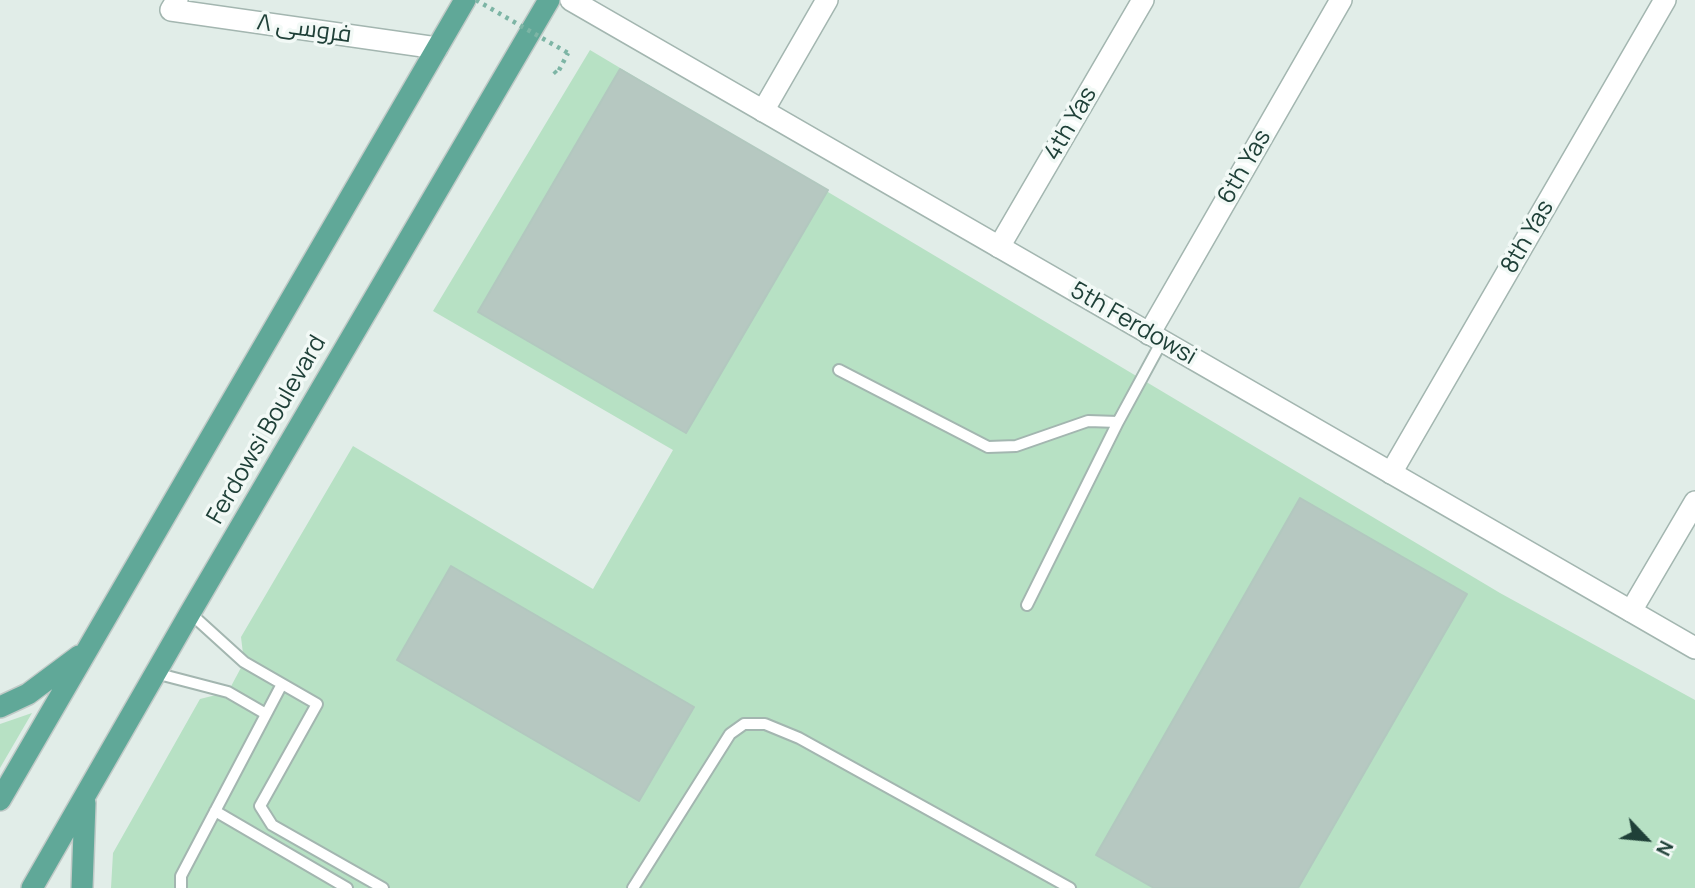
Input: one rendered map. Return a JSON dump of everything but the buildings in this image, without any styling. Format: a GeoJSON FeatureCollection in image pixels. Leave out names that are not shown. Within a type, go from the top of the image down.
{"type":"FeatureCollection","features":[{"type":"Feature","properties":{"kind":"main road","name":"Ferdowsi Boulevard"},"geometry":{"type":"LineString","coordinates":[[0,800],[465,0]]}},
{"type":"Feature","properties":{"kind":"main road","name":"Ferdowsi Boulevard"},"geometry":{"type":"LineString","coordinates":[[32,888],[549,0]]}},
{"type":"Feature","properties":{"kind":"main road"},"geometry":{"type":"LineString","coordinates":[[0,706],[28,694],[86,651]]}},
{"type":"Feature","properties":{"kind":"main road"},"geometry":{"type":"LineString","coordinates":[[82,888],[86,798]]}},
{"type":"Feature","properties":{"kind":"street","name":"5th Ferdowsi"},"geometry":{"type":"LineString","coordinates":[[571,0],[1695,648]]}},
{"type":"Feature","properties":{"kind":"street"},"geometry":{"type":"LineString","coordinates":[[763,111],[827,0]]}},
{"type":"Feature","properties":{"kind":"street","name":"4th Yas"},"geometry":{"type":"LineString","coordinates":[[999,247],[1143,0]]}},
{"type":"Feature","properties":{"kind":"street","name":"6th Yas"},"geometry":{"type":"LineString","coordinates":[[1155,337],[1341,0]]}},
{"type":"Feature","properties":{"kind":"street","name":"8th Yas"},"geometry":{"type":"LineString","coordinates":[[1391,473],[1665,0]]}},
{"type":"Feature","properties":{"kind":"street","name":"فروسی ۸"},"geometry":{"type":"LineString","coordinates":[[174,5],[437,48]]}},
{"type":"Feature","properties":{"kind":"street"},"geometry":{"type":"LineString","coordinates":[[1631,611],[1695,502]]}},
{"type":"Feature","properties":{"kind":"lane"},"geometry":{"type":"LineString","coordinates":[[1027,605],[1118,422],[1155,337]]}},
{"type":"Feature","properties":{"kind":"lane"},"geometry":{"type":"LineString","coordinates":[[839,370],[988,447],[1016,446],[1088,421],[1118,422]]}},
{"type":"Feature","properties":{"kind":"lane"},"geometry":{"type":"LineString","coordinates":[[190,613],[244,662],[317,704],[260,806],[272,825],[383,888]]}},
{"type":"Feature","properties":{"kind":"lane"},"geometry":{"type":"LineString","coordinates":[[155,673],[228,692],[266,714]]}},
{"type":"Feature","properties":{"kind":"lane"},"geometry":{"type":"LineString","coordinates":[[181,888],[181,876],[282,684]]}},
{"type":"Feature","properties":{"kind":"lane"},"geometry":{"type":"LineString","coordinates":[[633,888],[730,734],[744,724],[765,724],[800,738],[1070,888]]}},
{"type":"Feature","properties":{"kind":"lane"},"geometry":{"type":"LineString","coordinates":[[215,811],[348,888]]}},
{"type":"Feature","properties":{"kind":"path"},"geometry":{"type":"LineString","coordinates":[[476,0],[568,53],[556,74],[554,71]]}},
{"type":"Feature","properties":{"kind":"green space"},"geometry":{"type":"Polygon","coordinates":[[[590,50],[1500,593],[1695,700],[1695,888],[111,888],[113,853],[200,699],[228,692],[244,662],[241,637],[353,446],[593,589],[673,450],[433,311],[590,50]]]}},
{"type":"Feature","properties":{"kind":"green space"},"geometry":{"type":"Polygon","coordinates":[[[32,713],[0,768],[0,724],[32,713]]]}}]}
